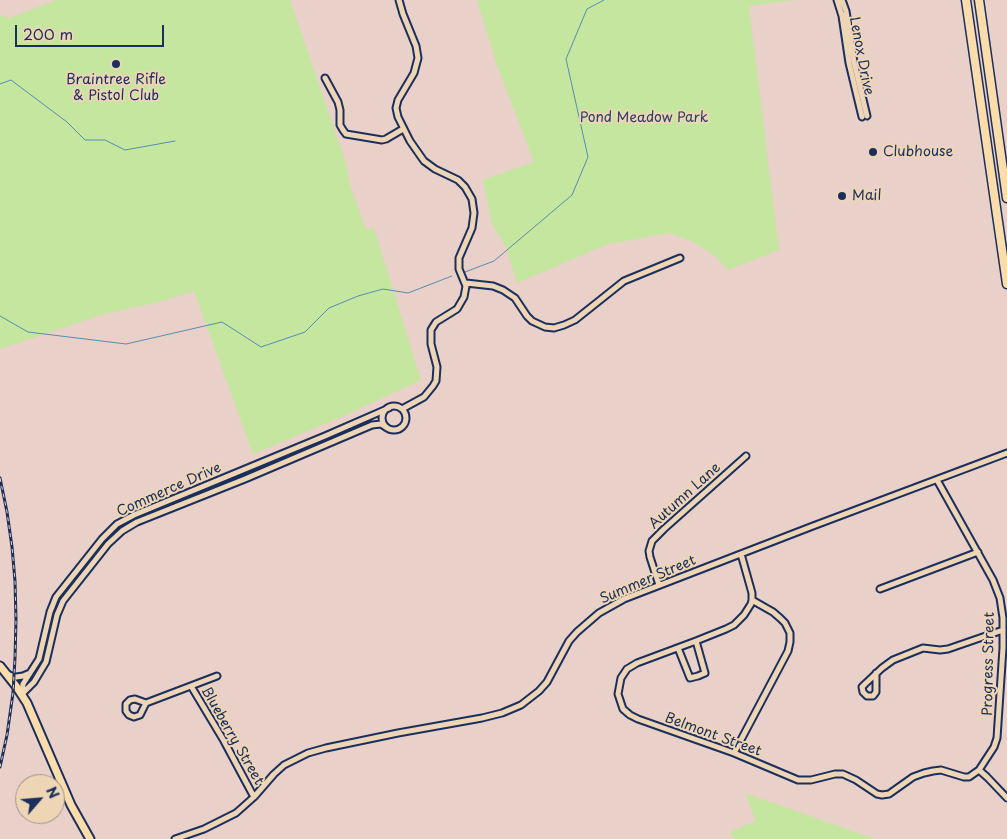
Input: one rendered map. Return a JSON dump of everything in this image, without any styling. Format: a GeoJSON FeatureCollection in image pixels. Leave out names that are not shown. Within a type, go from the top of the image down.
{"type":"FeatureCollection","features":[{"type":"Feature","properties":{"kind":"highway"},"geometry":{"type":"LineString","coordinates":[[966,0],[1007,284]]}},
{"type":"Feature","properties":{"kind":"highway"},"geometry":{"type":"LineString","coordinates":[[979,0],[1007,198]]}},
{"type":"Feature","properties":{"kind":"main road"},"geometry":{"type":"LineString","coordinates":[[0,666],[22,694],[30,708],[71,804],[90,839]]}},
{"type":"Feature","properties":{"kind":"street"},"geometry":{"type":"LineString","coordinates":[[399,0],[418,55],[416,70],[401,93],[396,105],[398,118],[413,146],[424,161],[435,169],[458,180],[472,199],[474,209],[474,220],[458,262],[460,272],[466,283],[466,291],[461,304],[432,327],[430,341],[437,368],[436,381],[424,397],[402,409]]}},
{"type":"Feature","properties":{"kind":"street","name":"Lenox Drive"},"geometry":{"type":"LineString","coordinates":[[837,0],[842,16],[849,63],[864,116],[846,11],[842,0]]}},
{"type":"Feature","properties":{"kind":"street"},"geometry":{"type":"LineString","coordinates":[[325,78],[338,102],[340,125],[346,134],[382,140],[403,129]]}},
{"type":"Feature","properties":{"kind":"street"},"geometry":{"type":"LineString","coordinates":[[466,283],[493,286],[503,290],[515,298],[532,321],[545,327],[554,328],[575,320],[624,281],[680,258]]}},
{"type":"Feature","properties":{"kind":"street"},"geometry":{"type":"LineString","coordinates":[[396,406],[402,409],[406,416],[405,424],[399,429],[387,428],[383,417],[384,413],[389,408],[396,406]]}},
{"type":"Feature","properties":{"kind":"street","name":"Commerce Drive"},"geometry":{"type":"LineString","coordinates":[[22,694],[23,686],[40,655],[48,616],[54,601],[107,533],[121,522],[389,408]]}},
{"type":"Feature","properties":{"kind":"street","name":"Commerce Drive"},"geometry":{"type":"LineString","coordinates":[[22,694],[36,679],[48,657],[57,615],[63,602],[119,533],[137,522],[372,425],[381,424],[387,428]]}},
{"type":"Feature","properties":{"kind":"street","name":"Summer Street"},"geometry":{"type":"LineString","coordinates":[[175,839],[224,820],[254,797],[284,765],[308,753],[398,732],[482,718],[502,713],[521,705],[547,682],[569,641],[577,632],[589,621],[624,599],[1007,453]]}},
{"type":"Feature","properties":{"kind":"street","name":"Autumn Lane"},"geometry":{"type":"LineString","coordinates":[[659,585],[652,567],[649,551],[655,537],[746,456]]}},
{"type":"Feature","properties":{"kind":"street","name":"Progress Street"},"geometry":{"type":"LineString","coordinates":[[936,480],[997,587],[1000,598],[1003,618],[1003,648],[997,738],[994,747],[980,770]]}},
{"type":"Feature","properties":{"kind":"street"},"geometry":{"type":"LineString","coordinates":[[880,589],[978,552]]}},
{"type":"Feature","properties":{"kind":"street"},"geometry":{"type":"LineString","coordinates":[[91,554],[97,558]]}},
{"type":"Feature","properties":{"kind":"street"},"geometry":{"type":"LineString","coordinates":[[734,753],[788,651],[790,642],[790,633],[780,618],[752,600],[752,593],[741,554]]}},
{"type":"Feature","properties":{"kind":"street","name":"Belmont Street"},"geometry":{"type":"LineString","coordinates":[[752,600],[749,609],[734,625],[696,642],[637,663],[627,670],[621,678],[618,694],[623,708],[638,720],[734,753],[798,780],[811,780],[843,774],[882,795],[889,794],[913,777],[924,773],[941,770],[969,777],[980,770]]}},
{"type":"Feature","properties":{"kind":"street"},"geometry":{"type":"LineString","coordinates":[[876,674],[893,660],[917,650],[923,648],[948,649],[1003,630]]}},
{"type":"Feature","properties":{"kind":"street"},"geometry":{"type":"LineString","coordinates":[[43,642],[51,643]]}},
{"type":"Feature","properties":{"kind":"street"},"geometry":{"type":"LineString","coordinates":[[678,648],[690,678],[698,676],[705,673],[696,642]]}},
{"type":"Feature","properties":{"kind":"street"},"geometry":{"type":"LineString","coordinates":[[40,655],[48,657]]}},
{"type":"Feature","properties":{"kind":"street"},"geometry":{"type":"LineString","coordinates":[[7,674],[21,677],[32,671]]}},
{"type":"Feature","properties":{"kind":"street"},"geometry":{"type":"LineString","coordinates":[[146,702],[217,676]]}},
{"type":"Feature","properties":{"kind":"street","name":"Blueberry Street"},"geometry":{"type":"LineString","coordinates":[[191,686],[220,733],[254,797]]}},
{"type":"Feature","properties":{"kind":"street"},"geometry":{"type":"LineString","coordinates":[[980,770],[1007,798]]}},
{"type":"Feature","properties":{"kind":"green space","name":"Braintree Rifle & Pistol Club"},"geometry":{"type":"Polygon","coordinates":[[[56,0],[290,0],[345,160],[350,185],[366,230],[374,228],[421,380],[348,414],[253,454],[194,291],[162,301],[101,315],[0,349],[0,16],[7,15],[7,19],[56,0]]]}},
{"type":"Feature","properties":{"kind":"green space","name":"Pond Meadow Park"},"geometry":{"type":"Polygon","coordinates":[[[477,0],[794,0],[749,6],[779,250],[728,270],[714,255],[693,242],[669,233],[608,244],[517,283],[506,247],[492,224],[483,180],[534,162],[497,65],[477,0]]]}},
{"type":"Feature","properties":{"kind":"green space"},"geometry":{"type":"Polygon","coordinates":[[[745,793],[875,839],[734,839],[730,832],[756,821],[745,793]]]}},
{"type":"Feature","properties":{"kind":"waterway"},"geometry":{"type":"LineString","coordinates":[[465,272],[494,261],[572,195],[588,157],[566,59],[587,9],[604,0]]}},
{"type":"Feature","properties":{"kind":"waterway"},"geometry":{"type":"LineString","coordinates":[[0,84],[11,80],[67,122],[85,140],[105,140],[125,150],[175,141]]}},
{"type":"Feature","properties":{"kind":"waterway"},"geometry":{"type":"LineString","coordinates":[[0,316],[28,332],[126,344],[222,322],[261,347],[305,332],[329,308],[358,296],[383,289],[408,293],[452,276]]}},
{"type":"Feature","properties":{"kind":"railway"},"geometry":{"type":"LineString","coordinates":[[0,478],[12,547],[16,620],[13,693],[0,767]]}},
{"type":"Feature","properties":{"kind":"place","name":"Braintree Rifle & Pistol Club"},"geometry":{"type":"Point","coordinates":[116,64]}},
{"type":"Feature","properties":{"kind":"place","name":"Clubhouse"},"geometry":{"type":"Point","coordinates":[873,152]}},
{"type":"Feature","properties":{"kind":"place","name":"Mail"},"geometry":{"type":"Point","coordinates":[842,196]}}]}
